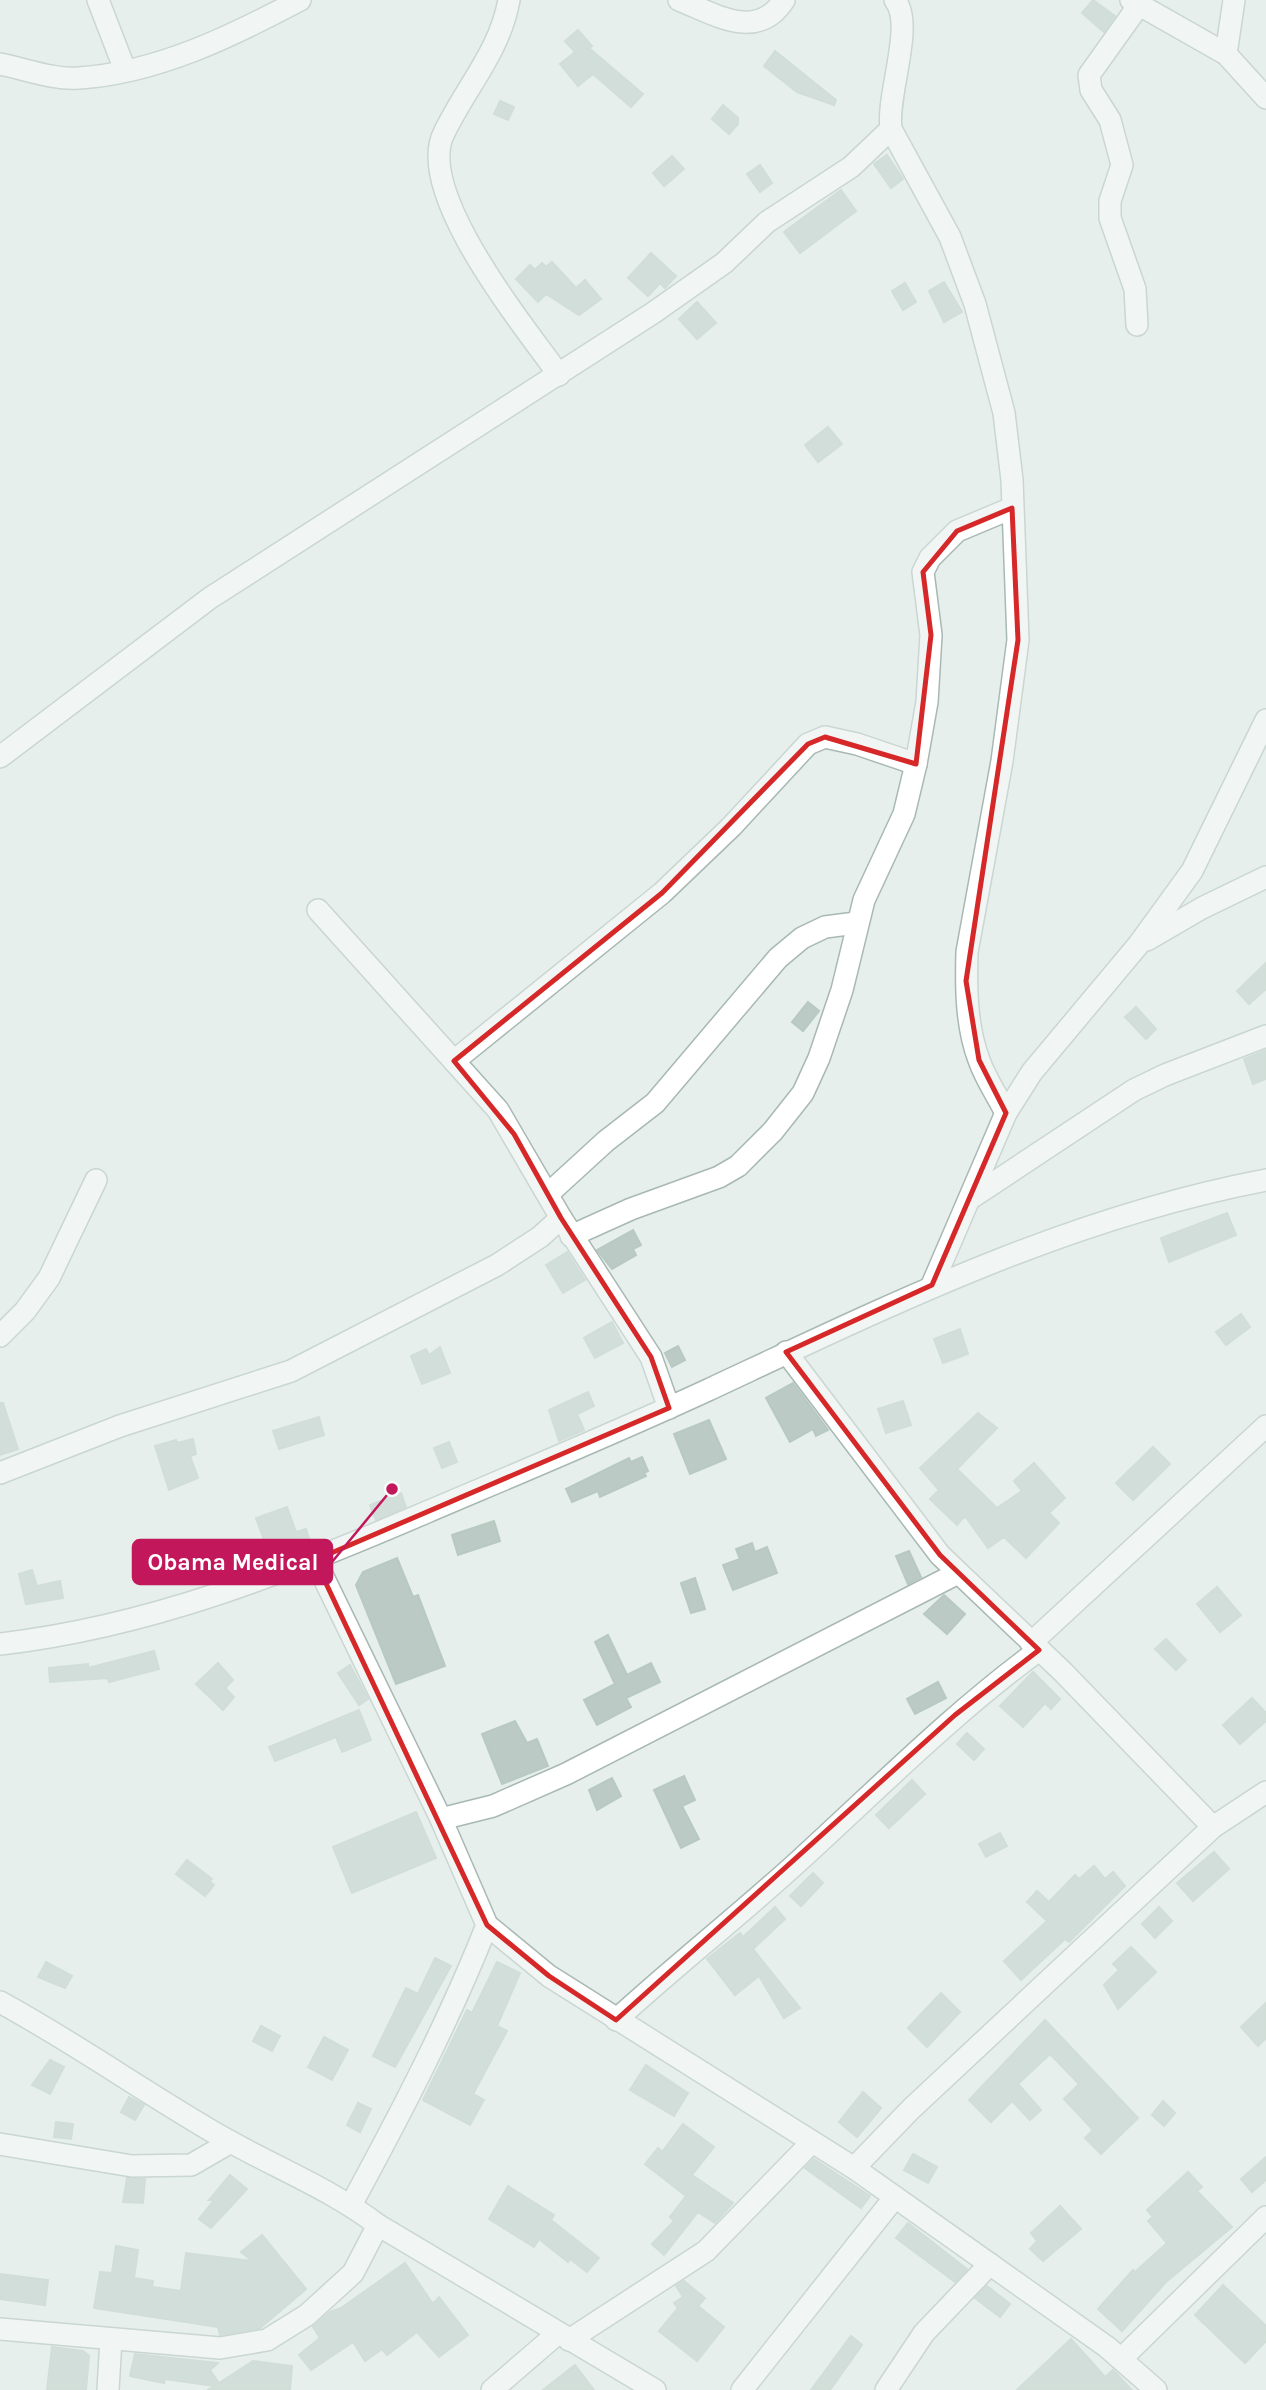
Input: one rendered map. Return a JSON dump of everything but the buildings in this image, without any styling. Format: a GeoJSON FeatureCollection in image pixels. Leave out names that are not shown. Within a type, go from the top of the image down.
{"type":"FeatureCollection","features":[{"type":"Feature","properties":{"kind":"street"},"geometry":{"type":"LineString","coordinates":[[98,0],[125,70]]}},
{"type":"Feature","properties":{"kind":"street"},"geometry":{"type":"LineString","coordinates":[[0,64],[78,79],[125,70],[189,52],[241,31],[300,0]]}},
{"type":"Feature","properties":{"kind":"street"},"geometry":{"type":"LineString","coordinates":[[509,0],[500,37],[442,136],[439,159],[442,183],[455,219],[559,375]]}},
{"type":"Feature","properties":{"kind":"street"},"geometry":{"type":"LineString","coordinates":[[679,0],[740,24],[764,20],[784,0]]}},
{"type":"Feature","properties":{"kind":"street"},"geometry":{"type":"LineString","coordinates":[[895,0],[902,19],[888,113],[891,129],[950,237],[975,303],[1004,413],[1012,480],[1018,640],[1002,761],[967,952],[966,981],[970,1026],[979,1060],[1006,1113]]}},
{"type":"Feature","properties":{"kind":"street"},"geometry":{"type":"LineString","coordinates":[[1226,54],[1234,0]]}},
{"type":"Feature","properties":{"kind":"street"},"geometry":{"type":"LineString","coordinates":[[1137,325],[1135,289],[1110,218],[1110,201],[1122,165],[1121,156],[1110,120],[1091,90],[1089,75],[1135,3],[1226,54],[1266,98]]}},
{"type":"Feature","properties":{"kind":"street"},"geometry":{"type":"LineString","coordinates":[[0,757],[210,598],[559,375],[724,263],[767,222],[852,167],[891,129]]}},
{"type":"Feature","properties":{"kind":"street"},"geometry":{"type":"LineString","coordinates":[[0,1473],[96,1434],[290,1371],[497,1265],[540,1237],[631,1209],[719,1177],[738,1166],[773,1131],[803,1093],[819,1058],[850,961],[856,923],[904,814],[927,702],[930,645],[923,572],[930,558],[957,531],[1012,508]]}},
{"type":"Feature","properties":{"kind":"street"},"geometry":{"type":"LineString","coordinates":[[932,1285],[1006,1113],[1031,1072],[1139,944],[1192,871],[1266,720]]}},
{"type":"Feature","properties":{"kind":"street"},"geometry":{"type":"LineString","coordinates":[[454,1061],[662,893],[731,827],[808,744],[825,737],[857,744],[916,764]]}},
{"type":"Feature","properties":{"kind":"street"},"geometry":{"type":"LineString","coordinates":[[1139,944],[1202,908],[1266,877]]}},
{"type":"Feature","properties":{"kind":"street"},"geometry":{"type":"LineString","coordinates":[[318,910],[498,1110],[566,1227],[651,1357],[669,1408]]}},
{"type":"Feature","properties":{"kind":"street"},"geometry":{"type":"LineString","coordinates":[[548,1194],[606,1141],[655,1103],[778,958],[802,938],[825,927],[856,923]]}},
{"type":"Feature","properties":{"kind":"street"},"geometry":{"type":"LineString","coordinates":[[971,1198],[1134,1090],[1266,1036]]}},
{"type":"Feature","properties":{"kind":"street"},"geometry":{"type":"LineString","coordinates":[[0,1336],[25,1311],[49,1278],[96,1180]]}},
{"type":"Feature","properties":{"kind":"street"},"geometry":{"type":"LineString","coordinates":[[0,1644],[128,1621],[315,1560],[669,1408],[932,1285],[1150,1206],[1266,1182]]}},
{"type":"Feature","properties":{"kind":"street"},"geometry":{"type":"LineString","coordinates":[[786,1352],[940,1555],[1213,1827]]}},
{"type":"Feature","properties":{"kind":"street"},"geometry":{"type":"LineString","coordinates":[[616,2020],[677,1964],[768,1889],[956,1715],[1035,1647],[1266,1426]]}},
{"type":"Feature","properties":{"kind":"street"},"geometry":{"type":"LineString","coordinates":[[315,1560],[441,1819],[487,1925],[549,1976],[854,2168],[1121,2359],[1156,2390]]}},
{"type":"Feature","properties":{"kind":"street"},"geometry":{"type":"LineString","coordinates":[[441,1819],[493,1806],[566,1774],[958,1573]]}},
{"type":"Feature","properties":{"kind":"street"},"geometry":{"type":"LineString","coordinates":[[854,2168],[911,2109],[1213,1827],[1266,1792]]}},
{"type":"Feature","properties":{"kind":"street"},"geometry":{"type":"LineString","coordinates":[[351,2205],[416,2084],[464,1983],[487,1925]]}},
{"type":"Feature","properties":{"kind":"street"},"geometry":{"type":"LineString","coordinates":[[0,2002],[57,2033],[149,2094],[231,2142],[351,2205],[378,2225],[655,2390]]}},
{"type":"Feature","properties":{"kind":"street"},"geometry":{"type":"LineString","coordinates":[[0,2144],[132,2166],[191,2165],[231,2142]]}},
{"type":"Feature","properties":{"kind":"street"},"geometry":{"type":"LineString","coordinates":[[492,2390],[563,2337],[706,2251],[812,2142]]}},
{"type":"Feature","properties":{"kind":"street"},"geometry":{"type":"LineString","coordinates":[[742,2390],[895,2197]]}},
{"type":"Feature","properties":{"kind":"street"},"geometry":{"type":"LineString","coordinates":[[1121,2359],[1266,2217]]}},
{"type":"Feature","properties":{"kind":"street"},"geometry":{"type":"LineString","coordinates":[[0,2329],[220,2348],[267,2340],[307,2315],[354,2273],[378,2225]]}},
{"type":"Feature","properties":{"kind":"street"},"geometry":{"type":"LineString","coordinates":[[886,2390],[924,2333],[990,2264]]}},
{"type":"Feature","properties":{"kind":"street"},"geometry":{"type":"LineString","coordinates":[[108,2390],[111,2339]]}},
{"type":"Feature","properties":{"kind":"highlighted area"},"geometry":{"type":"Polygon","coordinates":[[[1012,508],[1018,640],[966,981],[979,1060],[1006,1113],[932,1285],[786,1352],[940,1555],[1039,1650],[955,1715],[616,2020],[549,1976],[487,1925],[315,1560],[669,1408],[651,1357],[561,1218],[514,1134],[454,1061],[662,893],[808,744],[825,737],[916,764],[931,635],[923,572],[957,531],[1012,508]]]}},
{"type":"Feature","properties":{"kind":"place","name":"Obama Medical"},"geometry":{"type":"Point","coordinates":[392,1489]}}]}
